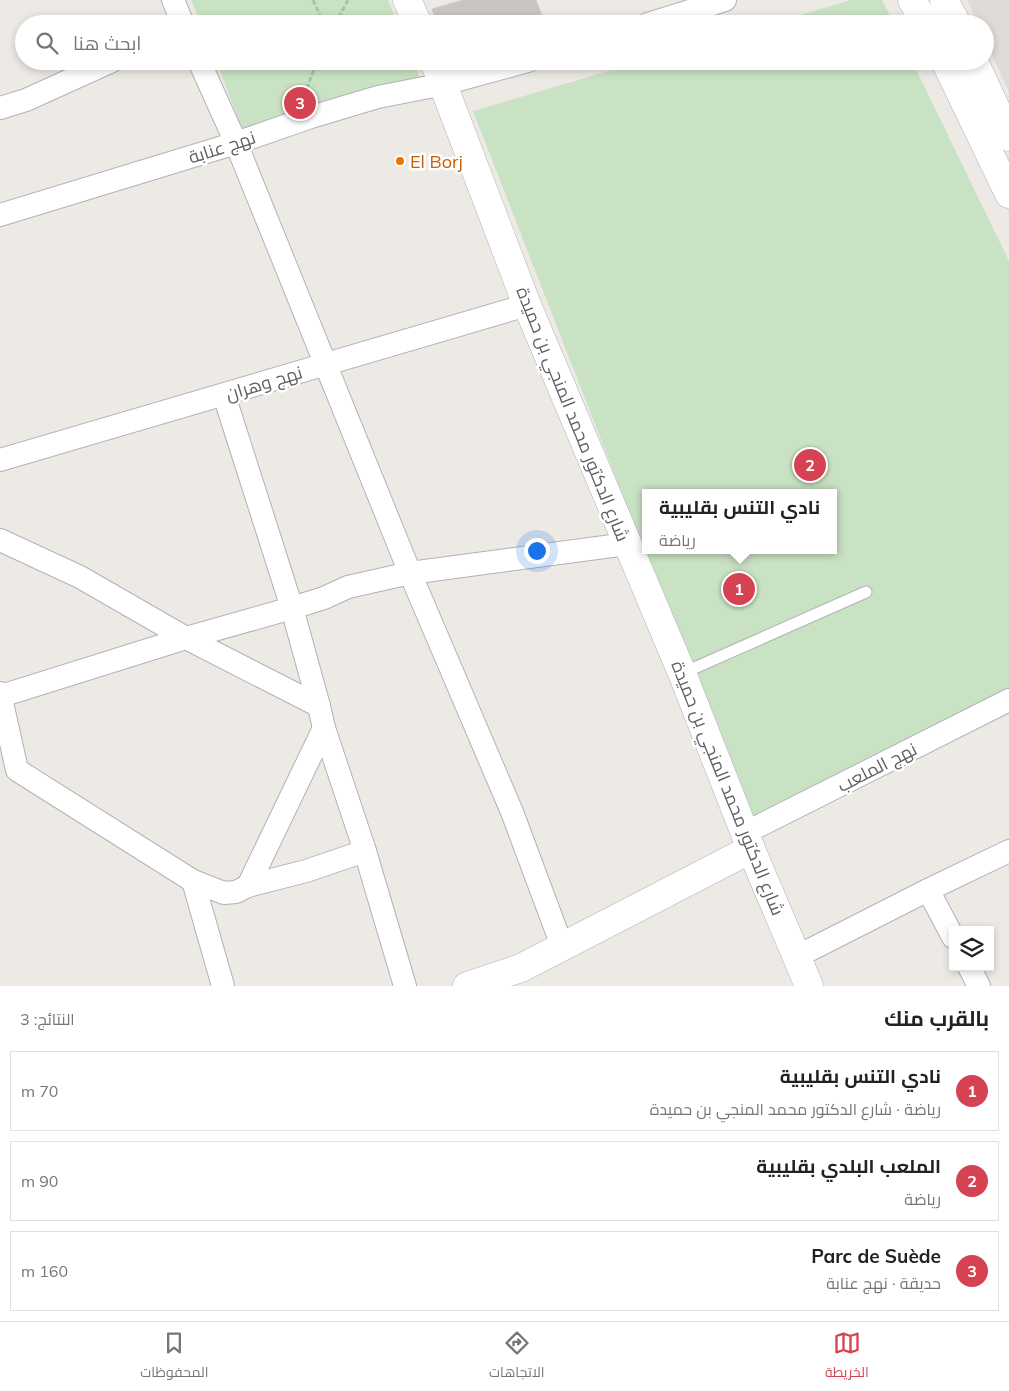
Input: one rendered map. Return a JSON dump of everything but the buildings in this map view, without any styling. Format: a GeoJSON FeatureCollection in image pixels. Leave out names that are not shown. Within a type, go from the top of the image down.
{"type":"FeatureCollection","features":[{"type":"Feature","properties":{"kind":"street"},"geometry":{"type":"LineString","coordinates":[[174,0],[180,15]]}},
{"type":"Feature","properties":{"kind":"street"},"geometry":{"type":"LineString","coordinates":[[408,0],[414,15]]}},
{"type":"Feature","properties":{"kind":"street"},"geometry":{"type":"LineString","coordinates":[[677,15],[726,0]]}},
{"type":"Feature","properties":{"kind":"street"},"geometry":{"type":"LineString","coordinates":[[912,0],[921,15]]}},
{"type":"Feature","properties":{"kind":"street"},"geometry":{"type":"LineString","coordinates":[[944,0],[952,15]]}},
{"type":"Feature","properties":{"kind":"street"},"geometry":{"type":"LineString","coordinates":[[0,108],[26,100],[92,70]]}},
{"type":"Feature","properties":{"kind":"street"},"geometry":{"type":"LineString","coordinates":[[204,70],[236,143],[410,573],[512,812],[562,946]]}},
{"type":"Feature","properties":{"kind":"street","name":"نهج عنابة"},"geometry":{"type":"LineString","coordinates":[[0,215],[236,143],[311,117],[378,97],[439,73],[461,70]]}},
{"type":"Feature","properties":{"kind":"street"},"geometry":{"type":"LineString","coordinates":[[948,70],[1009,194]]}},
{"type":"Feature","properties":{"kind":"street"},"geometry":{"type":"LineString","coordinates":[[978,70],[1009,138]]}},
{"type":"Feature","properties":{"kind":"street","name":"شارع الدكتور محمد المنجي بن حميدة"},"geometry":{"type":"LineString","coordinates":[[439,73],[527,305],[682,674],[796,957],[810,986]]}},
{"type":"Feature","properties":{"kind":"street","name":"نهج وهران"},"geometry":{"type":"LineString","coordinates":[[0,460],[527,305]]}},
{"type":"Feature","properties":{"kind":"street"},"geometry":{"type":"LineString","coordinates":[[224,395],[292,608],[322,717],[365,851],[405,986]]}},
{"type":"Feature","properties":{"kind":"street"},"geometry":{"type":"LineString","coordinates":[[0,540],[80,577],[322,717]]}},
{"type":"Feature","properties":{"kind":"street"},"geometry":{"type":"LineString","coordinates":[[365,851],[306,872],[248,886],[236,892],[224,893],[194,881],[8,765],[1,695],[186,638],[292,608],[324,598],[348,587],[410,573],[627,544]]}},
{"type":"Feature","properties":{"kind":"street","name":"نهج الملعب"},"geometry":{"type":"LineString","coordinates":[[748,841],[1009,700]]}},
{"type":"Feature","properties":{"kind":"street"},"geometry":{"type":"LineString","coordinates":[[248,886],[322,717]]}},
{"type":"Feature","properties":{"kind":"street"},"geometry":{"type":"LineString","coordinates":[[467,986],[521,968],[748,841]]}},
{"type":"Feature","properties":{"kind":"street"},"geometry":{"type":"LineString","coordinates":[[796,957],[1009,851]]}},
{"type":"Feature","properties":{"kind":"street"},"geometry":{"type":"LineString","coordinates":[[194,881],[223,986]]}},
{"type":"Feature","properties":{"kind":"street"},"geometry":{"type":"LineString","coordinates":[[928,890],[949,929]]}},
{"type":"Feature","properties":{"kind":"street"},"geometry":{"type":"LineString","coordinates":[[971,971],[979,986]]}},
{"type":"Feature","properties":{"kind":"lane"},"geometry":{"type":"LineString","coordinates":[[682,674],[866,592]]}},
{"type":"Feature","properties":{"kind":"path"},"geometry":{"type":"LineString","coordinates":[[313,0],[320,15]]}},
{"type":"Feature","properties":{"kind":"path"},"geometry":{"type":"LineString","coordinates":[[340,15],[348,0]]}},
{"type":"Feature","properties":{"kind":"path"},"geometry":{"type":"LineString","coordinates":[[311,117],[304,98],[314,70]]}},
{"type":"Feature","properties":{"kind":"shaded area"},"geometry":{"type":"Polygon","coordinates":[[[967,0],[1009,0],[1009,92],[994,60],[994,15],[974,15],[967,0]]]}},
{"type":"Feature","properties":{"kind":"green space"},"geometry":{"type":"Polygon","coordinates":[[[191,0],[388,0],[394,15],[197,15],[191,0]]]}},
{"type":"Feature","properties":{"kind":"green space"},"geometry":{"type":"Polygon","coordinates":[[[851,0],[882,0],[890,15],[800,15],[851,0]]]}},
{"type":"Feature","properties":{"kind":"green space"},"geometry":{"type":"Polygon","coordinates":[[[219,70],[417,70],[423,85],[247,141],[219,70]]]}},
{"type":"Feature","properties":{"kind":"green space"},"geometry":{"type":"Polygon","coordinates":[[[612,70],[916,70],[1009,261],[1009,698],[751,825],[645,554],[837,554],[837,489],[642,489],[642,545],[473,111],[612,70]]]}},
{"type":"Feature","properties":{"kind":"place","name":"Parc de Suède"},"geometry":{"type":"Point","coordinates":[300,103]}},
{"type":"Feature","properties":{"kind":"place","name":"El Borj"},"geometry":{"type":"Point","coordinates":[400,161]}},
{"type":"Feature","properties":{"kind":"place","name":"الملعب البلدي بقليبية"},"geometry":{"type":"Point","coordinates":[810,465]}},
{"type":"Feature","properties":{"kind":"place","name":"نادي التنس بقليبية"},"geometry":{"type":"Point","coordinates":[739,589]}}]}
